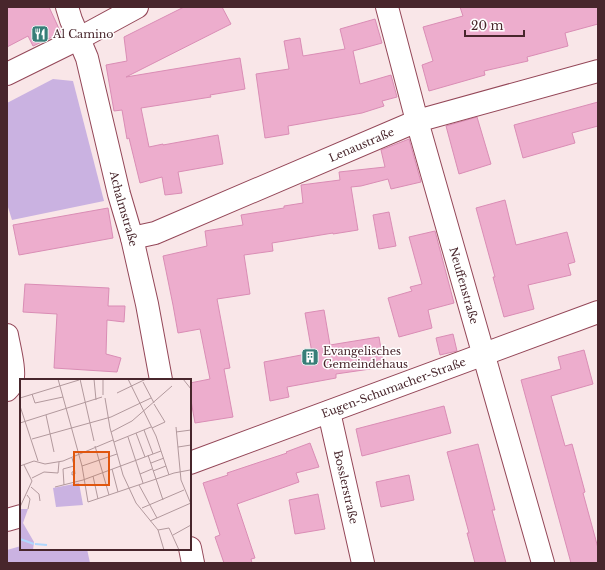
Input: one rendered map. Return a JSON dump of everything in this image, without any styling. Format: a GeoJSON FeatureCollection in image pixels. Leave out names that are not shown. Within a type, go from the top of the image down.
{"type":"FeatureCollection","features":[{"type":"Feature","properties":{"kind":"street","name":"Achalmstraße"},"geometry":{"type":"LineString","coordinates":[[67,7],[87,58],[119,194],[132,238],[147,304],[161,379]]}},
{"type":"Feature","properties":{"kind":"street"},"geometry":{"type":"LineString","coordinates":[[7,74],[80,38],[137,7]]}},
{"type":"Feature","properties":{"kind":"street","name":"Neuffenstraße"},"geometry":{"type":"LineString","coordinates":[[387,7],[417,120],[543,563]]}},
{"type":"Feature","properties":{"kind":"street","name":"Lenaustraße"},"geometry":{"type":"LineString","coordinates":[[132,238],[155,232],[417,120],[598,71]]}},
{"type":"Feature","properties":{"kind":"street","name":"Eugen-Schumacher-Straße"},"geometry":{"type":"LineString","coordinates":[[191,463],[598,312]]}},
{"type":"Feature","properties":{"kind":"street"},"geometry":{"type":"LineString","coordinates":[[7,335],[13,372],[12,385],[7,390]]}},
{"type":"Feature","properties":{"kind":"street","name":"Bosslerstraße"},"geometry":{"type":"LineString","coordinates":[[329,412],[362,563]]}},
{"type":"Feature","properties":{"kind":"street"},"geometry":{"type":"LineString","coordinates":[[7,520],[20,516]]}},
{"type":"Feature","properties":{"kind":"street"},"geometry":{"type":"LineString","coordinates":[[190,550],[193,563]]}},
{"type":"Feature","properties":{"kind":"shaded area"},"geometry":{"type":"Polygon","coordinates":[[[53,79],[73,81],[104,201],[12,220],[7,204],[7,103],[53,79]]]}},
{"type":"Feature","properties":{"kind":"shaded area"},"geometry":{"type":"Polygon","coordinates":[[[20,546],[20,550],[87,550],[90,563],[7,563],[7,550],[20,546]]]}},
{"type":"Feature","properties":{"kind":"building"},"geometry":{"type":"Polygon","coordinates":[[[7,7],[49,7],[61,33],[33,46],[28,36],[7,47],[7,7]]]}},
{"type":"Feature","properties":{"kind":"building"},"geometry":{"type":"Polygon","coordinates":[[[184,7],[222,7],[231,24],[126,77],[240,58],[245,89],[210,95],[211,97],[141,108],[149,147],[218,135],[223,164],[178,172],[182,193],[165,195],[162,177],[140,183],[129,138],[127,139],[122,110],[114,111],[106,65],[127,61],[124,37],[184,7]]]}},
{"type":"Feature","properties":{"kind":"building"},"geometry":{"type":"Polygon","coordinates":[[[460,7],[598,7],[598,24],[565,33],[568,46],[527,57],[528,61],[484,71],[485,75],[429,91],[422,65],[433,61],[423,27],[463,16],[460,7]]]}},
{"type":"Feature","properties":{"kind":"building"},"geometry":{"type":"Polygon","coordinates":[[[375,19],[382,43],[353,51],[360,84],[391,75],[397,97],[382,101],[384,106],[362,113],[288,126],[289,134],[265,138],[256,74],[289,69],[284,41],[300,38],[303,56],[345,49],[340,29],[375,19]]]}},
{"type":"Feature","properties":{"kind":"building"},"geometry":{"type":"Polygon","coordinates":[[[598,102],[598,126],[572,133],[575,143],[523,158],[514,125],[598,102]]]}},
{"type":"Feature","properties":{"kind":"building"},"geometry":{"type":"Polygon","coordinates":[[[477,117],[491,164],[459,174],[446,126],[477,117]]]}},
{"type":"Feature","properties":{"kind":"building"},"geometry":{"type":"Polygon","coordinates":[[[409,139],[421,182],[391,189],[388,179],[351,187],[358,230],[272,243],[273,251],[244,255],[250,294],[217,299],[230,368],[224,369],[233,417],[195,423],[191,401],[191,383],[210,379],[200,329],[178,333],[163,256],[207,246],[205,231],[243,225],[241,215],[284,208],[284,206],[303,203],[301,185],[340,180],[339,172],[385,167],[381,150],[409,139]]]}},
{"type":"Feature","properties":{"kind":"building"},"geometry":{"type":"Polygon","coordinates":[[[505,200],[516,245],[567,232],[575,262],[568,264],[571,275],[528,285],[534,309],[504,317],[493,277],[495,277],[476,208],[505,200]]]}},
{"type":"Feature","properties":{"kind":"building"},"geometry":{"type":"Polygon","coordinates":[[[108,208],[113,238],[19,255],[13,225],[108,208]]]}},
{"type":"Feature","properties":{"kind":"building"},"geometry":{"type":"Polygon","coordinates":[[[389,212],[396,246],[379,249],[373,215],[389,212]]]}},
{"type":"Feature","properties":{"kind":"building"},"geometry":{"type":"Polygon","coordinates":[[[435,231],[454,303],[428,310],[432,328],[399,337],[388,298],[412,291],[410,287],[422,284],[409,237],[435,231]]]}},
{"type":"Feature","properties":{"kind":"building"},"geometry":{"type":"Polygon","coordinates":[[[25,284],[109,288],[108,306],[125,306],[124,322],[107,320],[106,354],[121,358],[117,372],[54,368],[57,314],[23,312],[25,284]]]}},
{"type":"Feature","properties":{"kind":"building","name":"Evangelisches Gemeindehaus"},"geometry":{"type":"Polygon","coordinates":[[[324,310],[330,345],[379,337],[384,367],[336,374],[336,378],[287,387],[289,397],[270,401],[264,362],[312,353],[305,313],[324,310]]]}},
{"type":"Feature","properties":{"kind":"building"},"geometry":{"type":"Polygon","coordinates":[[[453,334],[457,351],[440,355],[436,338],[453,334]]]}},
{"type":"Feature","properties":{"kind":"building"},"geometry":{"type":"Polygon","coordinates":[[[584,350],[593,384],[551,396],[565,446],[572,444],[585,492],[583,493],[598,548],[598,563],[571,563],[521,380],[561,369],[558,357],[584,350]]]}},
{"type":"Feature","properties":{"kind":"building"},"geometry":{"type":"Polygon","coordinates":[[[444,406],[451,433],[362,456],[356,429],[444,406]]]}},
{"type":"Feature","properties":{"kind":"building"},"geometry":{"type":"Polygon","coordinates":[[[310,443],[319,467],[296,473],[299,482],[237,504],[255,558],[251,559],[252,563],[224,563],[215,537],[220,535],[203,483],[228,475],[227,473],[287,453],[286,452],[310,443]]]}},
{"type":"Feature","properties":{"kind":"building"},"geometry":{"type":"Polygon","coordinates":[[[478,444],[495,510],[492,510],[506,563],[475,563],[467,533],[469,533],[447,452],[478,444]]]}},
{"type":"Feature","properties":{"kind":"building"},"geometry":{"type":"Polygon","coordinates":[[[409,475],[414,500],[381,507],[376,482],[409,475]]]}},
{"type":"Feature","properties":{"kind":"building"},"geometry":{"type":"Polygon","coordinates":[[[318,494],[325,529],[295,534],[289,500],[318,494]]]}},
{"type":"Feature","properties":{"kind":"place","name":"Al Camino"},"geometry":{"type":"Point","coordinates":[40,34]}},
{"type":"Feature","properties":{"kind":"place","name":"Evangelisches Gemeindehaus"},"geometry":{"type":"Point","coordinates":[310,357]}}]}
